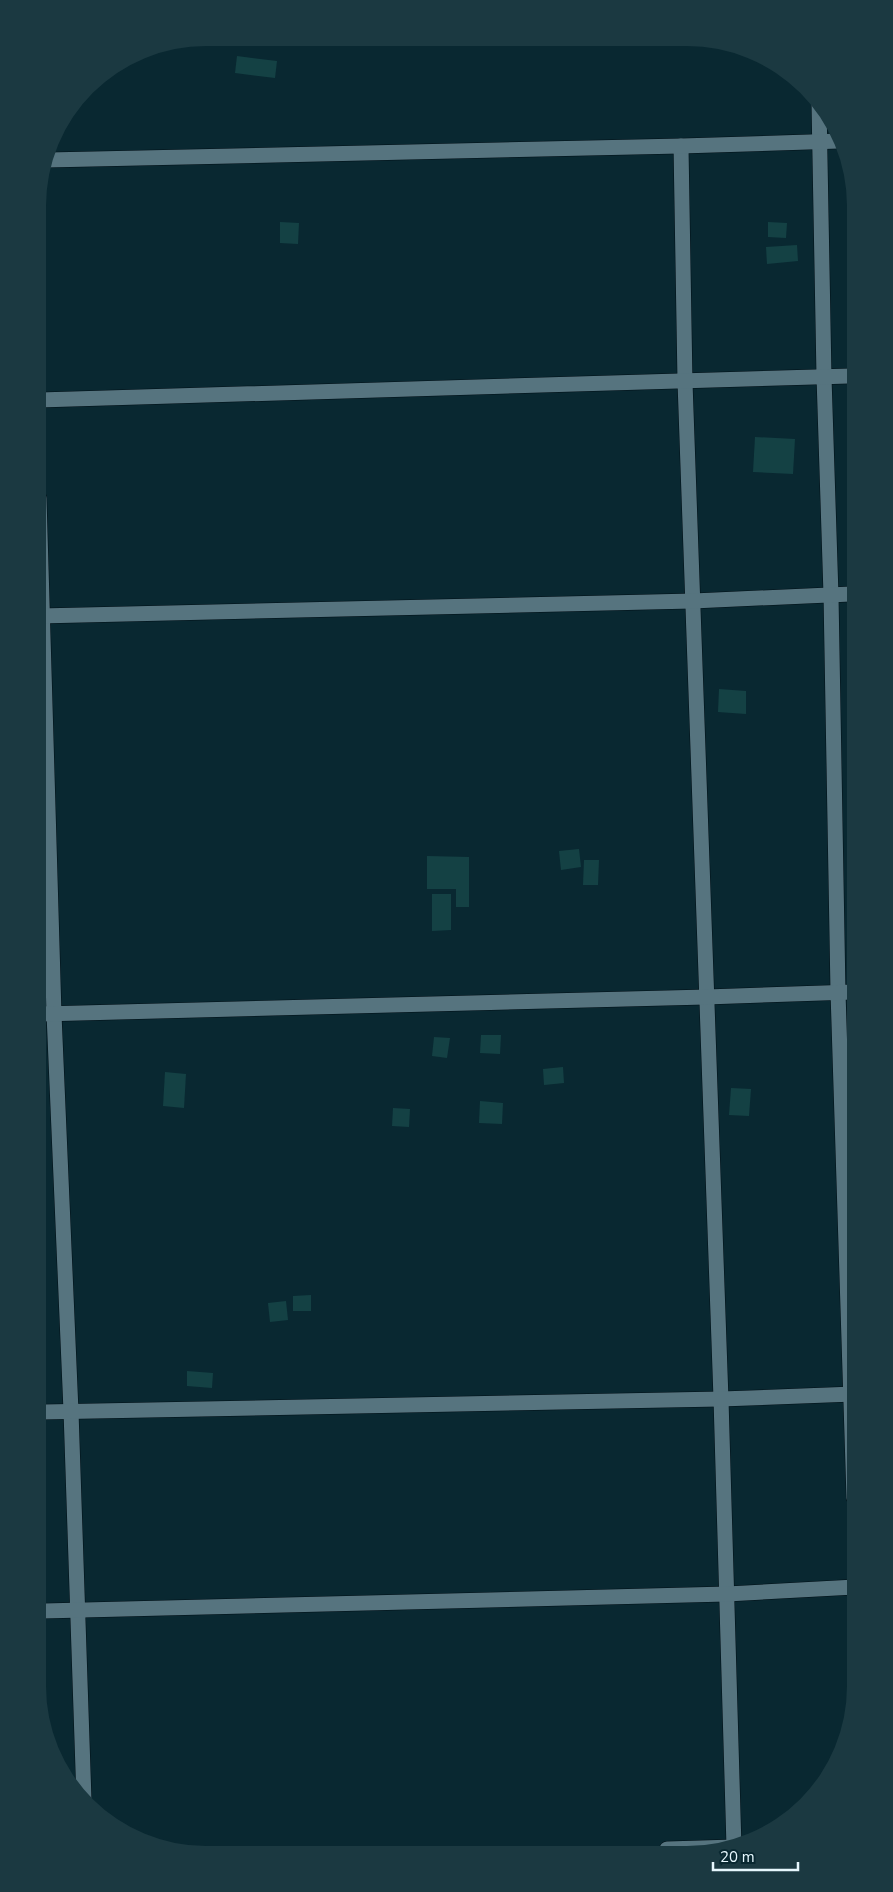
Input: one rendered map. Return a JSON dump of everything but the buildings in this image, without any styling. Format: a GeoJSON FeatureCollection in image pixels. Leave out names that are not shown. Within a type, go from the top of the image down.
{"type":"FeatureCollection","features":[{"type":"Feature","properties":{"kind":"street"},"geometry":{"type":"LineString","coordinates":[[820,117],[824,377],[846,1018]]}},
{"type":"Feature","properties":{"kind":"street"},"geometry":{"type":"LineString","coordinates":[[54,160],[833,141]]}},
{"type":"Feature","properties":{"kind":"street"},"geometry":{"type":"LineString","coordinates":[[681,146],[685,382],[721,1399],[734,1838]]}},
{"type":"Feature","properties":{"kind":"street"},"geometry":{"type":"LineString","coordinates":[[47,400],[847,376]]}},
{"type":"Feature","properties":{"kind":"street"},"geometry":{"type":"LineString","coordinates":[[47,616],[693,601],[847,594]]}},
{"type":"Feature","properties":{"kind":"street"},"geometry":{"type":"LineString","coordinates":[[46,979],[71,1411],[84,1788]]}},
{"type":"Feature","properties":{"kind":"street"},"geometry":{"type":"LineString","coordinates":[[47,1014],[846,992]]}},
{"type":"Feature","properties":{"kind":"street"},"geometry":{"type":"LineString","coordinates":[[46,1412],[721,1399],[846,1394]]}},
{"type":"Feature","properties":{"kind":"street"},"geometry":{"type":"LineString","coordinates":[[46,1611],[727,1594],[846,1587]]}}]}
